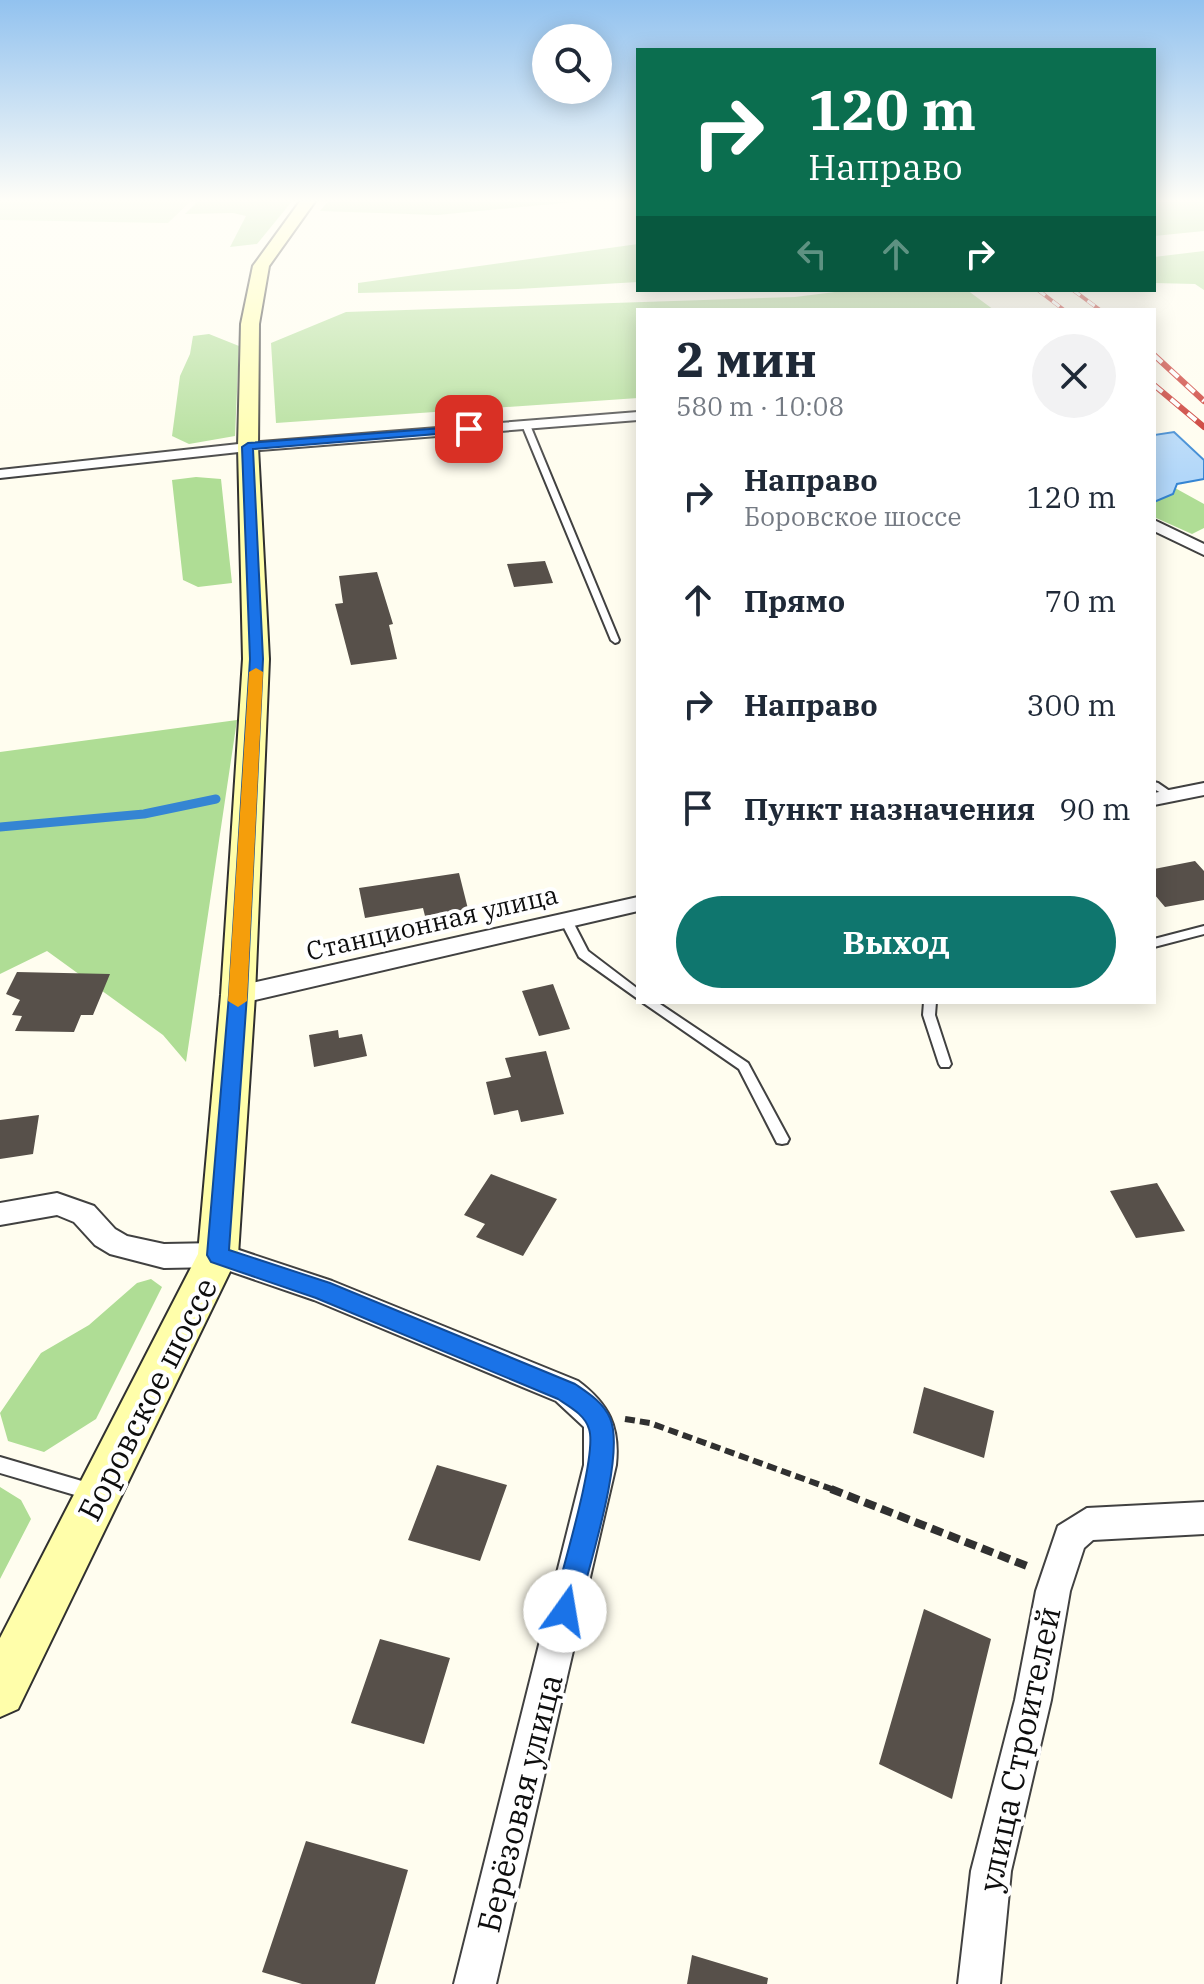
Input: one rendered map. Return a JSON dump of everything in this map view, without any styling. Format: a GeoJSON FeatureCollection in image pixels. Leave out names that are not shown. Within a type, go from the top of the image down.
{"type":"FeatureCollection","features":[{"type":"Feature","properties":{"kind":"main road"},"geometry":{"type":"LineString","coordinates":[[248,447],[250,324],[255,293]]}},
{"type":"Feature","properties":{"kind":"main road","name":"Боровское шоссе"},"geometry":{"type":"LineString","coordinates":[[0,1691],[218,1255],[238,995],[256,659],[248,447]]}},
{"type":"Feature","properties":{"kind":"street"},"geometry":{"type":"LineString","coordinates":[[0,474],[248,447],[636,416]]}},
{"type":"Feature","properties":{"kind":"street"},"geometry":{"type":"LineString","coordinates":[[1156,526],[1204,550]]}},
{"type":"Feature","properties":{"kind":"street"},"geometry":{"type":"LineString","coordinates":[[1160,793],[1204,789]]}},
{"type":"Feature","properties":{"kind":"street","name":"Станционная улица"},"geometry":{"type":"LineString","coordinates":[[238,995],[636,904]]}},
{"type":"Feature","properties":{"kind":"street"},"geometry":{"type":"LineString","coordinates":[[0,1214],[57,1204],[71,1207],[84,1214],[105,1237],[120,1246],[183,1258],[218,1255],[322,1290],[567,1391],[587,1405],[600,1421]]}},
{"type":"Feature","properties":{"kind":"street","name":"Берёзовая улица"},"geometry":{"type":"LineString","coordinates":[[475,1984],[600,1465],[603,1440],[600,1421]]}},
{"type":"Feature","properties":{"kind":"street","name":"улица Строителей"},"geometry":{"type":"LineString","coordinates":[[979,1984],[991,1871],[1033,1700],[1056,1578],[1070,1538],[1087,1524],[1204,1518]]}},
{"type":"Feature","properties":{"kind":"lane"},"geometry":{"type":"LineString","coordinates":[[526,425],[615,640]]}},
{"type":"Feature","properties":{"kind":"lane"},"geometry":{"type":"LineString","coordinates":[[566,920],[583,954],[636,994]]}},
{"type":"Feature","properties":{"kind":"lane"},"geometry":{"type":"LineString","coordinates":[[1156,942],[1204,930]]}},
{"type":"Feature","properties":{"kind":"lane"},"geometry":{"type":"LineString","coordinates":[[651,1004],[744,1066],[782,1139]]}},
{"type":"Feature","properties":{"kind":"lane"},"geometry":{"type":"LineString","coordinates":[[930,1004],[929,1015],[945,1064]]}},
{"type":"Feature","properties":{"kind":"lane"},"geometry":{"type":"LineString","coordinates":[[0,1465],[99,1495]]}},
{"type":"Feature","properties":{"kind":"path"},"geometry":{"type":"LineString","coordinates":[[600,1421],[626,1419],[650,1423],[860,1500],[1056,1578]]}},
{"type":"Feature","properties":{"kind":"green space"},"geometry":{"type":"Polygon","coordinates":[[[830,293],[970,293],[991,308],[636,308],[636,398],[276,423],[271,343],[346,312],[795,297],[830,293]]]}},
{"type":"Feature","properties":{"kind":"green space"},"geometry":{"type":"Polygon","coordinates":[[[209,334],[239,346],[235,436],[189,444],[172,436],[180,376],[190,354],[193,336],[209,334]]]}},
{"type":"Feature","properties":{"kind":"green space"},"geometry":{"type":"Polygon","coordinates":[[[196,477],[221,479],[232,583],[198,587],[183,580],[172,480],[196,477]]]}},
{"type":"Feature","properties":{"kind":"green space"},"geometry":{"type":"Polygon","coordinates":[[[1175,488],[1204,504],[1204,528],[1192,534],[1156,518],[1156,501],[1173,494],[1175,488]]]}},
{"type":"Feature","properties":{"kind":"green space"},"geometry":{"type":"Polygon","coordinates":[[[237,720],[186,1062],[163,1035],[47,951],[0,974],[0,752],[237,720]]]}},
{"type":"Feature","properties":{"kind":"green space"},"geometry":{"type":"Polygon","coordinates":[[[151,1279],[162,1287],[96,1419],[44,1452],[8,1441],[0,1413],[41,1353],[89,1325],[137,1283],[151,1279]]]}},
{"type":"Feature","properties":{"kind":"green space"},"geometry":{"type":"Polygon","coordinates":[[[0,1487],[21,1500],[31,1519],[0,1579],[0,1487]]]}},
{"type":"Feature","properties":{"kind":"water"},"geometry":{"type":"Polygon","coordinates":[[[1174,432],[1204,460],[1204,479],[1177,484],[1173,494],[1156,501],[1156,435],[1174,432]]]}},
{"type":"Feature","properties":{"kind":"building"},"geometry":{"type":"Polygon","coordinates":[[[545,561],[553,583],[514,587],[507,564],[545,561]]]}},
{"type":"Feature","properties":{"kind":"building"},"geometry":{"type":"Polygon","coordinates":[[[377,572],[393,624],[389,625],[397,659],[351,665],[335,604],[343,603],[339,576],[377,572]]]}},
{"type":"Feature","properties":{"kind":"building"},"geometry":{"type":"Polygon","coordinates":[[[1195,861],[1204,871],[1204,900],[1165,907],[1156,896],[1156,869],[1195,861]]]}},
{"type":"Feature","properties":{"kind":"building"},"geometry":{"type":"Polygon","coordinates":[[[459,873],[468,909],[425,916],[423,908],[365,918],[359,888],[459,873]]]}},
{"type":"Feature","properties":{"kind":"building"},"geometry":{"type":"Polygon","coordinates":[[[17,972],[110,974],[93,1015],[81,1015],[74,1032],[15,1031],[22,1016],[12,1015],[20,1000],[6,994],[17,972]]]}},
{"type":"Feature","properties":{"kind":"building"},"geometry":{"type":"Polygon","coordinates":[[[553,984],[570,1029],[539,1036],[522,991],[553,984]]]}},
{"type":"Feature","properties":{"kind":"building"},"geometry":{"type":"Polygon","coordinates":[[[338,1030],[339,1038],[362,1034],[367,1056],[314,1067],[309,1035],[338,1030]]]}},
{"type":"Feature","properties":{"kind":"building"},"geometry":{"type":"Polygon","coordinates":[[[546,1051],[564,1114],[521,1122],[518,1110],[494,1115],[486,1082],[511,1077],[505,1058],[546,1051]]]}},
{"type":"Feature","properties":{"kind":"building"},"geometry":{"type":"Polygon","coordinates":[[[39,1115],[33,1154],[0,1159],[0,1120],[39,1115]]]}},
{"type":"Feature","properties":{"kind":"building"},"geometry":{"type":"Polygon","coordinates":[[[491,1174],[557,1199],[523,1256],[476,1237],[485,1224],[464,1215],[491,1174]]]}},
{"type":"Feature","properties":{"kind":"building"},"geometry":{"type":"Polygon","coordinates":[[[1157,1183],[1185,1231],[1136,1238],[1110,1191],[1157,1183]]]}},
{"type":"Feature","properties":{"kind":"building"},"geometry":{"type":"Polygon","coordinates":[[[924,1387],[994,1411],[984,1458],[913,1433],[924,1387]]]}},
{"type":"Feature","properties":{"kind":"building"},"geometry":{"type":"Polygon","coordinates":[[[437,1465],[507,1485],[480,1561],[408,1540],[437,1465]]]}},
{"type":"Feature","properties":{"kind":"building"},"geometry":{"type":"Polygon","coordinates":[[[924,1609],[991,1639],[952,1799],[879,1764],[924,1609]]]}},
{"type":"Feature","properties":{"kind":"building"},"geometry":{"type":"Polygon","coordinates":[[[380,1639],[450,1658],[424,1744],[351,1723],[380,1639]]]}},
{"type":"Feature","properties":{"kind":"building"},"geometry":{"type":"Polygon","coordinates":[[[306,1841],[408,1870],[375,1984],[302,1984],[262,1972],[306,1841]]]}},
{"type":"Feature","properties":{"kind":"building"},"geometry":{"type":"Polygon","coordinates":[[[692,1955],[768,1978],[767,1984],[687,1984],[692,1955]]]}},
{"type":"Feature","properties":{"kind":"waterway"},"geometry":{"type":"LineString","coordinates":[[0,827],[144,814],[216,799]]}},
{"type":"Feature","properties":{"kind":"railway"},"geometry":{"type":"LineString","coordinates":[[1041,293],[1061,308]]}},
{"type":"Feature","properties":{"kind":"railway"},"geometry":{"type":"LineString","coordinates":[[1076,293],[1097,308]]}},
{"type":"Feature","properties":{"kind":"railway"},"geometry":{"type":"LineString","coordinates":[[1156,357],[1204,401]]}},
{"type":"Feature","properties":{"kind":"railway"},"geometry":{"type":"LineString","coordinates":[[1156,387],[1204,427]]}},
{"type":"Feature","properties":{"kind":"slow traffic"},"geometry":{"type":"LineString","coordinates":[[238,1001],[256,672]]}},
{"type":"Feature","properties":{"kind":"route"},"geometry":{"type":"LineString","coordinates":[[469,429],[248,447],[256,659],[238,995],[223,1225],[218,1255],[322,1290],[567,1391],[587,1405],[600,1421],[603,1440],[600,1465],[565,1611]]}}]}
